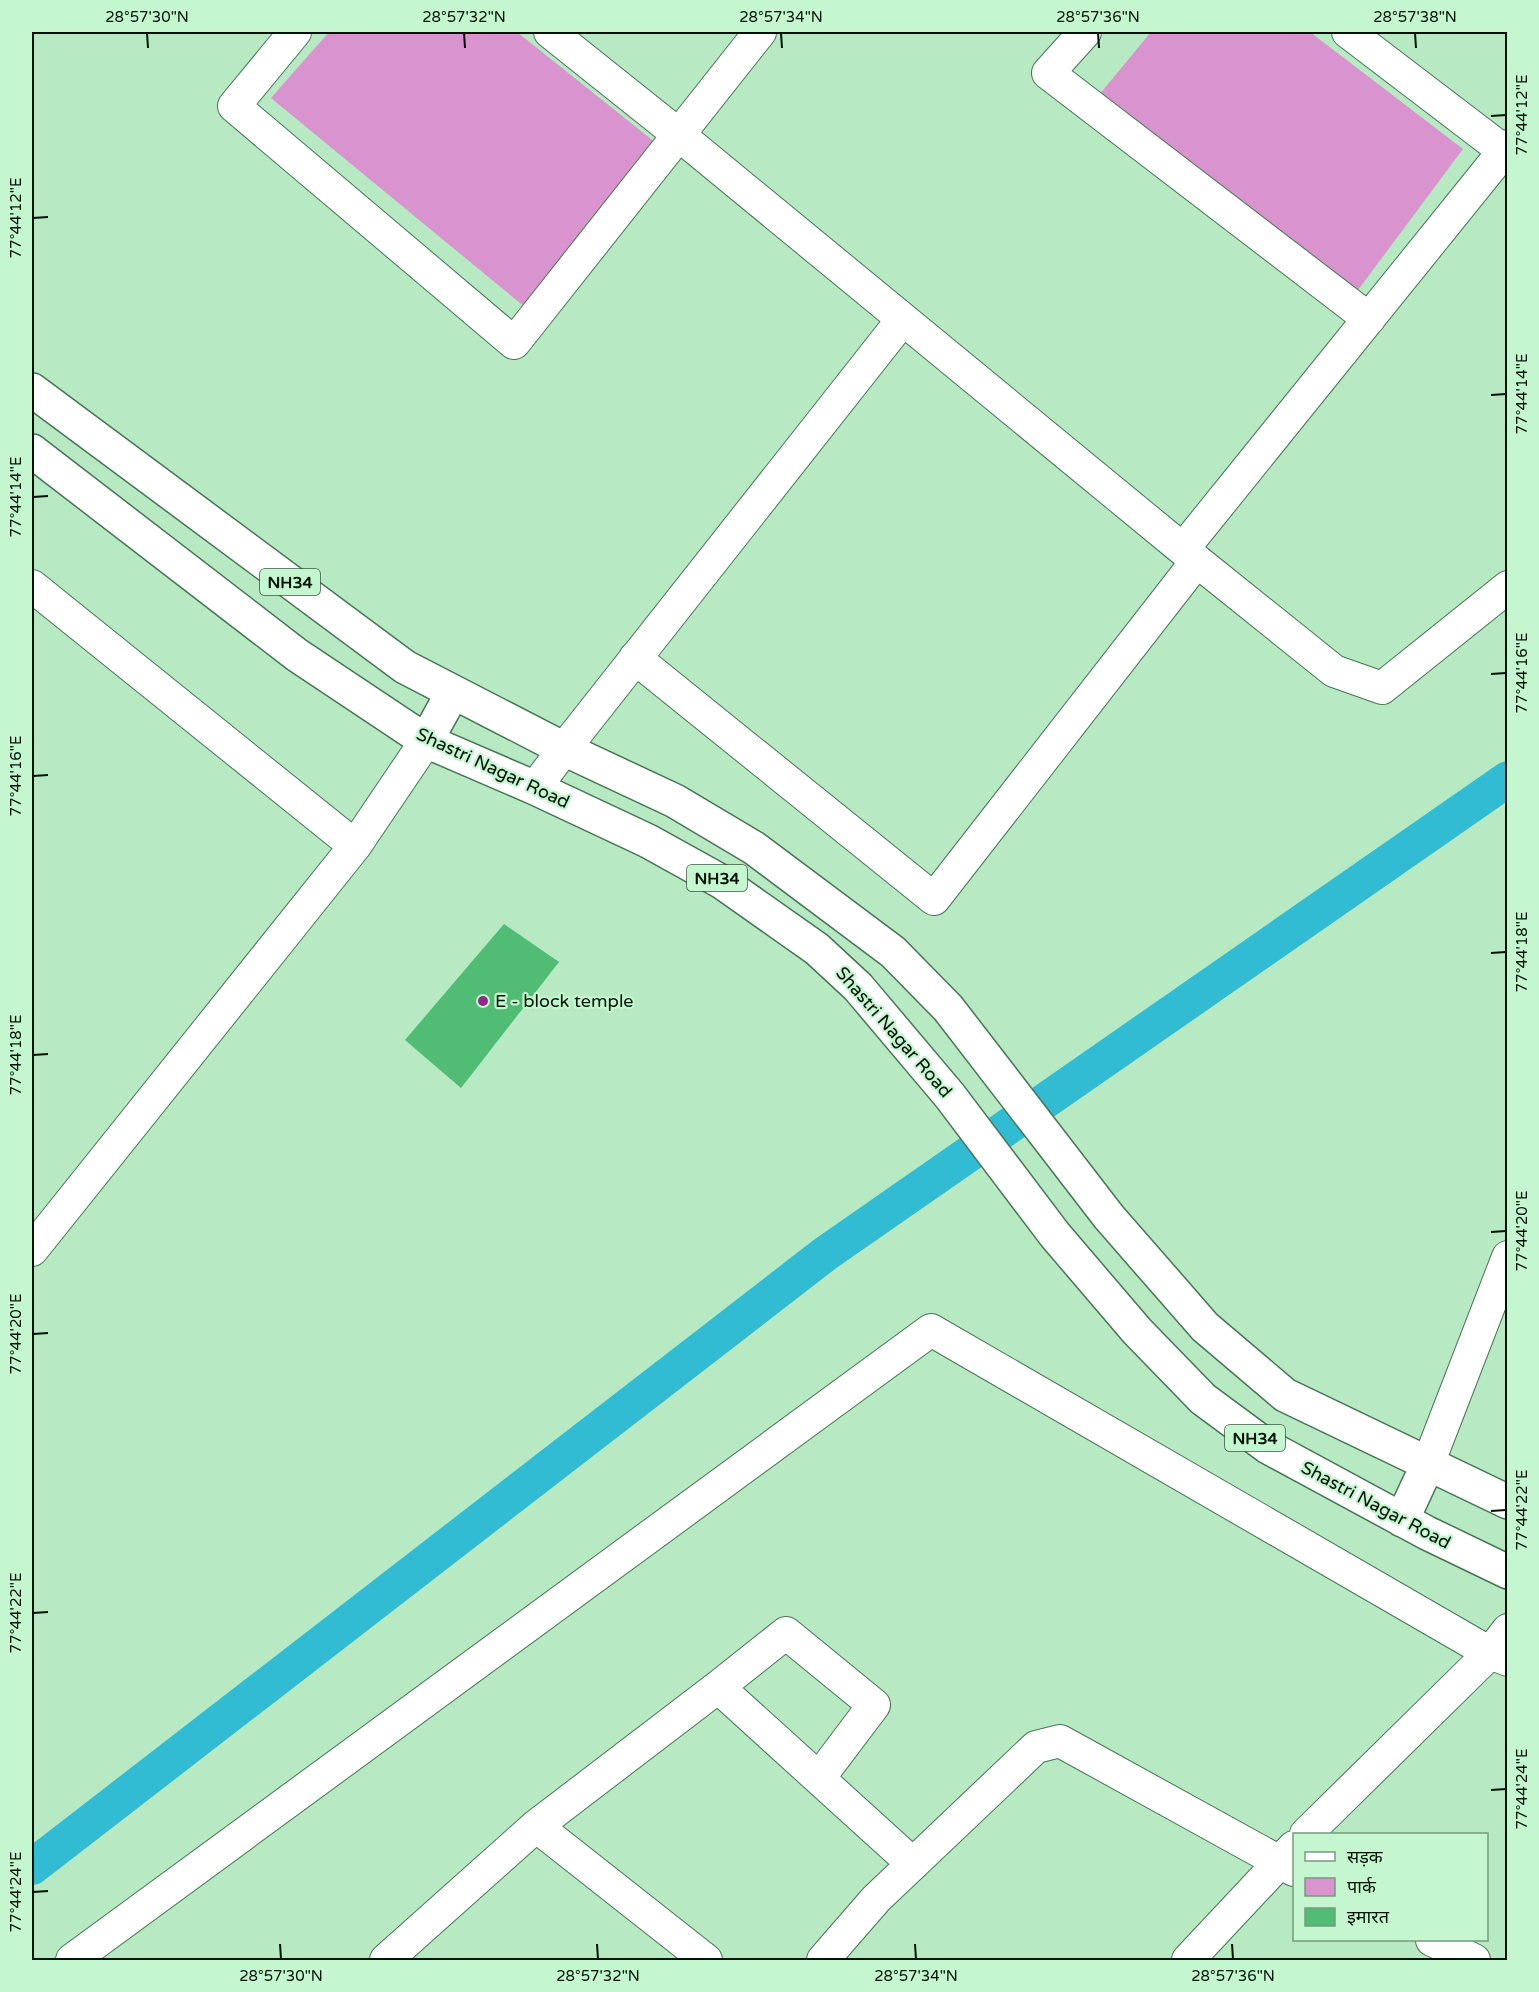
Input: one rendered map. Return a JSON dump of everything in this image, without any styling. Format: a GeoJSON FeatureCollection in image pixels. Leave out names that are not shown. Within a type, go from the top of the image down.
{"type":"FeatureCollection","features":[{"type":"Feature","properties":{"kind":"highway","name":"NH34"},"geometry":{"type":"LineString","coordinates":[[32,390],[405,667],[564,749],[675,801],[754,848],[893,952],[948,1008],[1109,1217],[1205,1327],[1285,1395],[1508,1502]]}},
{"type":"Feature","properties":{"kind":"highway","name":"Shastri Nagar Road"},"geometry":{"type":"LineString","coordinates":[[32,451],[297,655],[426,741],[536,788],[648,841],[722,882],[817,949],[858,987],[950,1096],[1055,1235],[1137,1331],[1203,1399],[1268,1447],[1402,1520],[1508,1572]]}},
{"type":"Feature","properties":{"kind":"highway"},"geometry":{"type":"LineString","coordinates":[[426,741],[453,692]]}},
{"type":"Feature","properties":{"kind":"highway"},"geometry":{"type":"LineString","coordinates":[[1402,1520],[1428,1464]]}},
{"type":"Feature","properties":{"kind":"street"},"geometry":{"type":"LineString","coordinates":[[295,32],[234,106],[514,343],[760,32]]}},
{"type":"Feature","properties":{"kind":"street"},"geometry":{"type":"LineString","coordinates":[[550,32],[1334,671],[1382,688],[1508,586]]}},
{"type":"Feature","properties":{"kind":"street"},"geometry":{"type":"LineString","coordinates":[[1085,32],[1048,73],[1369,319]]}},
{"type":"Feature","properties":{"kind":"street"},"geometry":{"type":"LineString","coordinates":[[635,658],[934,899],[1369,319],[1506,149],[1348,32]]}},
{"type":"Feature","properties":{"kind":"street"},"geometry":{"type":"LineString","coordinates":[[536,788],[635,658],[903,319]]}},
{"type":"Feature","properties":{"kind":"street"},"geometry":{"type":"LineString","coordinates":[[32,586],[355,846]]}},
{"type":"Feature","properties":{"kind":"street"},"geometry":{"type":"LineString","coordinates":[[32,1250],[355,846],[426,741]]}},
{"type":"Feature","properties":{"kind":"street"},"geometry":{"type":"LineString","coordinates":[[1428,1464],[1508,1257]]}},
{"type":"Feature","properties":{"kind":"street"},"geometry":{"type":"LineString","coordinates":[[72,1960],[931,1330],[1502,1648],[1307,1833]]}},
{"type":"Feature","properties":{"kind":"street"},"geometry":{"type":"LineString","coordinates":[[386,1960],[536,1826],[786,1633],[874,1705],[819,1778]]}},
{"type":"Feature","properties":{"kind":"street"},"geometry":{"type":"LineString","coordinates":[[718,1687],[913,1864]]}},
{"type":"Feature","properties":{"kind":"street"},"geometry":{"type":"LineString","coordinates":[[823,1960],[876,1899],[1036,1747],[1060,1742],[1290,1860],[1188,1960]]}},
{"type":"Feature","properties":{"kind":"street"},"geometry":{"type":"LineString","coordinates":[[536,1826],[706,1960]]}},
{"type":"Feature","properties":{"kind":"street"},"geometry":{"type":"LineString","coordinates":[[1434,1941],[1474,1960]]}},
{"type":"Feature","properties":{"kind":"green space"},"geometry":{"type":"Polygon","coordinates":[[[329,32],[517,32],[661,147],[526,308],[271,98],[329,32]]]}},
{"type":"Feature","properties":{"kind":"green space"},"geometry":{"type":"Polygon","coordinates":[[[1151,32],[1310,32],[1463,149],[1358,290],[1099,95],[1151,32]]]}},
{"type":"Feature","properties":{"kind":"building","name":"E - block temple"},"geometry":{"type":"Polygon","coordinates":[[[504,924],[559,962],[461,1088],[405,1040],[504,924]]]}},
{"type":"Feature","properties":{"kind":"waterway"},"geometry":{"type":"LineString","coordinates":[[32,1867],[825,1254],[1508,779]]}},
{"type":"Feature","properties":{"kind":"place","name":"E - block temple"},"geometry":{"type":"Point","coordinates":[483,1001]}}]}
